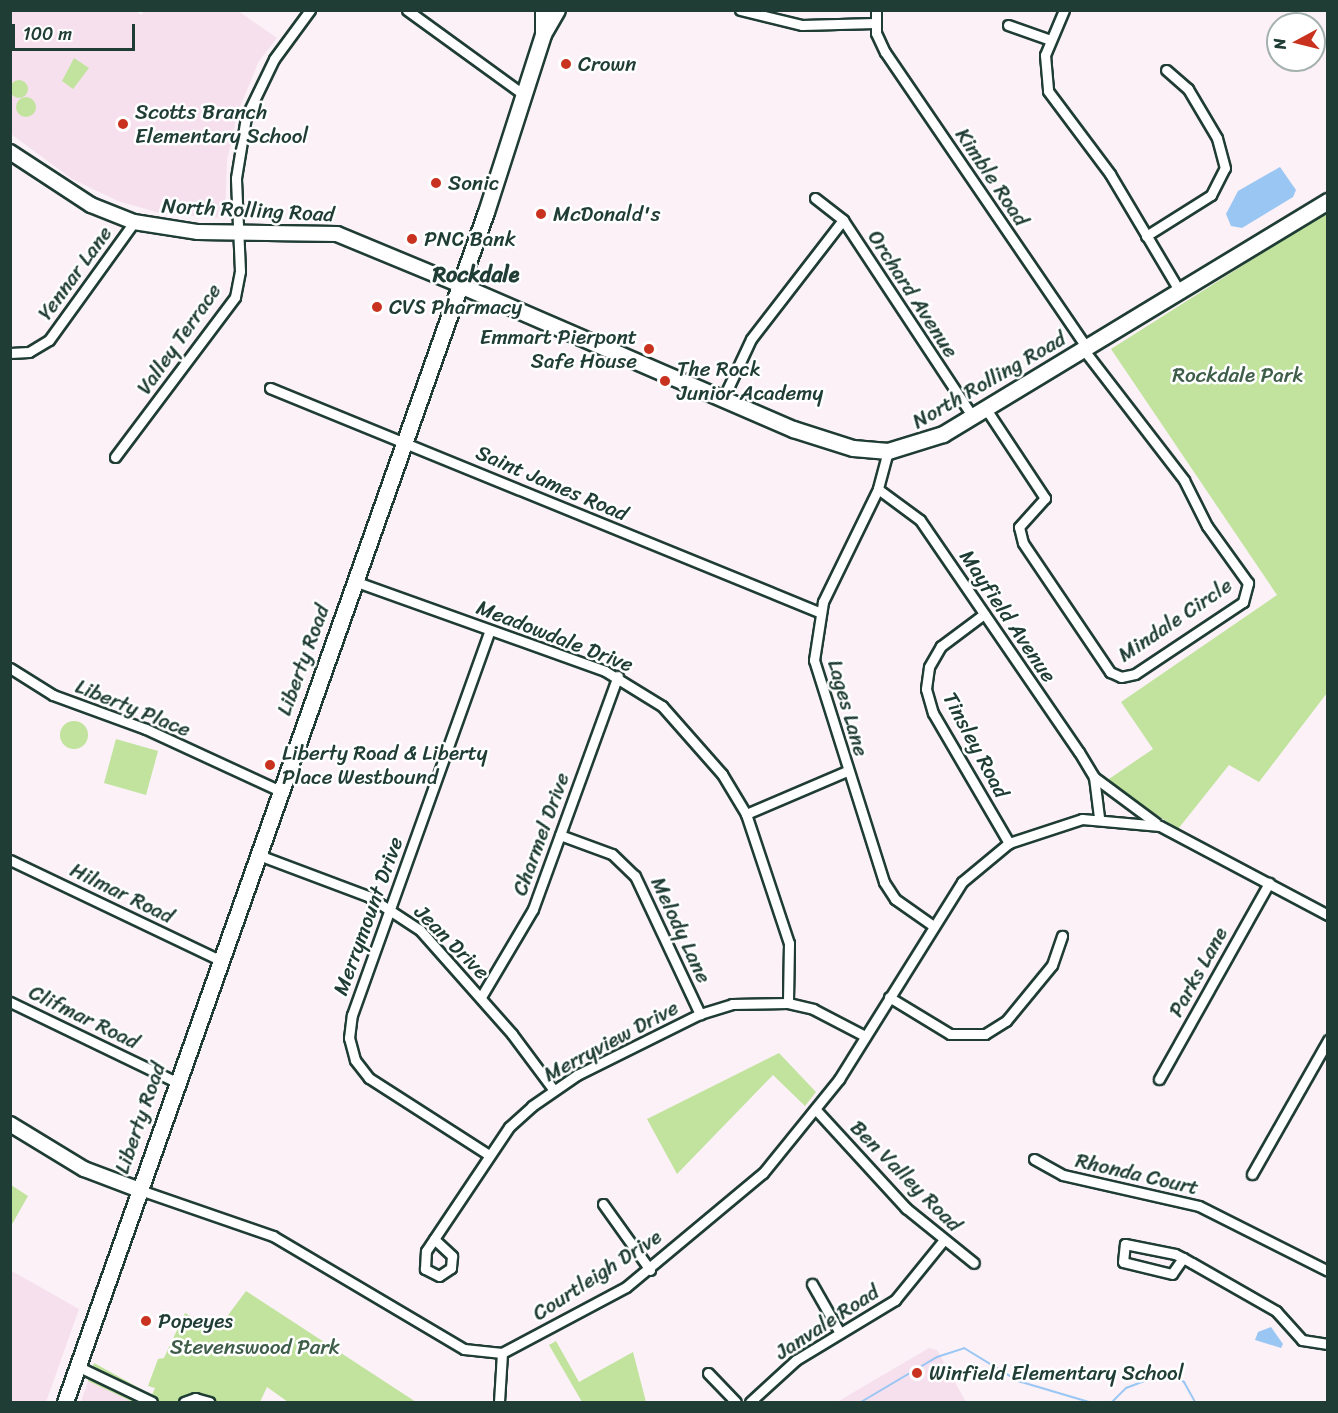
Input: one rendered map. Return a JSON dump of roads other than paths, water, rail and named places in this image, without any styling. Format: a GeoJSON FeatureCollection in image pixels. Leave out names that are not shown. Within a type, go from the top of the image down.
{"type":"FeatureCollection","features":[{"type":"Feature","properties":{"kind":"main road","name":"Liberty Road"},"geometry":{"type":"LineString","coordinates":[[543,10],[543,34]]}},
{"type":"Feature","properties":{"kind":"main road","name":"Liberty Road"},"geometry":{"type":"LineString","coordinates":[[65,1402],[174,1081],[460,285],[543,34],[557,10]]}},
{"type":"Feature","properties":{"kind":"main road","name":"North Rolling Road"},"geometry":{"type":"LineString","coordinates":[[460,285],[722,401],[826,441],[888,451],[927,442],[980,413],[1328,201]]}},
{"type":"Feature","properties":{"kind":"street","name":"Valley Terrace"},"geometry":{"type":"LineString","coordinates":[[115,457],[235,297],[238,230],[237,161],[246,117],[274,59],[310,10]]}},
{"type":"Feature","properties":{"kind":"street"},"geometry":{"type":"LineString","coordinates":[[407,10],[524,95]]}},
{"type":"Feature","properties":{"kind":"street"},"geometry":{"type":"LineString","coordinates":[[740,10],[801,25],[875,23],[876,10]]}},
{"type":"Feature","properties":{"kind":"street"},"geometry":{"type":"LineString","coordinates":[[1064,10],[1048,39],[1044,67],[1054,104],[1110,174],[1180,292]]}},
{"type":"Feature","properties":{"kind":"street","name":"Kimble Road"},"geometry":{"type":"LineString","coordinates":[[875,23],[885,52],[1085,349]]}},
{"type":"Feature","properties":{"kind":"street"},"geometry":{"type":"LineString","coordinates":[[1008,25],[1048,39]]}},
{"type":"Feature","properties":{"kind":"street"},"geometry":{"type":"LineString","coordinates":[[1146,237],[1211,195],[1225,168],[1212,128],[1188,88],[1166,70]]}},
{"type":"Feature","properties":{"kind":"street","name":"North Rolling Road"},"geometry":{"type":"LineString","coordinates":[[10,152],[91,205],[134,222],[198,232],[238,230],[337,234],[460,285]]}},
{"type":"Feature","properties":{"kind":"street","name":"Orchard Avenue"},"geometry":{"type":"LineString","coordinates":[[815,198],[843,220],[980,413]]}},
{"type":"Feature","properties":{"kind":"street"},"geometry":{"type":"LineString","coordinates":[[722,401],[751,339],[843,220]]}},
{"type":"Feature","properties":{"kind":"street","name":"Yennar Lane"},"geometry":{"type":"LineString","coordinates":[[10,353],[29,352],[49,340],[134,222]]}},
{"type":"Feature","properties":{"kind":"street","name":"Mindale Circle"},"geometry":{"type":"LineString","coordinates":[[980,413],[1045,498],[1019,527],[1023,543],[1110,672],[1121,677],[1135,674],[1243,602],[1248,583],[1207,526],[1184,480],[1085,349]]}},
{"type":"Feature","properties":{"kind":"street","name":"Saint James Road"},"geometry":{"type":"LineString","coordinates":[[270,388],[404,440],[819,612]]}},
{"type":"Feature","properties":{"kind":"street","name":"Lages Lane"},"geometry":{"type":"LineString","coordinates":[[888,451],[878,489],[819,612],[816,671],[888,891],[932,925]]}},
{"type":"Feature","properties":{"kind":"street","name":"Mayfield Avenue"},"geometry":{"type":"LineString","coordinates":[[878,489],[920,520],[1094,777],[1160,826],[1328,915]]}},
{"type":"Feature","properties":{"kind":"street","name":"Meadowdale Drive"},"geometry":{"type":"LineString","coordinates":[[354,581],[618,676],[662,706],[722,774],[746,814],[789,943],[789,1003]]}},
{"type":"Feature","properties":{"kind":"street","name":"Tinsley Road"},"geometry":{"type":"LineString","coordinates":[[984,614],[941,646],[929,667],[926,689],[933,713],[1009,843]]}},
{"type":"Feature","properties":{"kind":"street","name":"Merrymount Drive"},"geometry":{"type":"LineString","coordinates":[[489,1155],[369,1078],[355,1060],[349,1038],[352,1015],[490,630]]}},
{"type":"Feature","properties":{"kind":"street","name":"Liberty Place"},"geometry":{"type":"LineString","coordinates":[[10,668],[53,695],[146,729],[278,790]]}},
{"type":"Feature","properties":{"kind":"street","name":"Charmel Drive"},"geometry":{"type":"LineString","coordinates":[[481,997],[525,925],[618,676]]}},
{"type":"Feature","properties":{"kind":"street"},"geometry":{"type":"LineString","coordinates":[[746,814],[847,771]]}},
{"type":"Feature","properties":{"kind":"street","name":"Mayfield Avenue"},"geometry":{"type":"LineString","coordinates":[[1094,777],[1099,818],[1160,826]]}},
{"type":"Feature","properties":{"kind":"street","name":"Courtleigh Drive"},"geometry":{"type":"LineString","coordinates":[[502,1353],[591,1309],[650,1270],[763,1173],[817,1111],[932,925],[968,875],[1009,843],[1050,826],[1099,818]]}},
{"type":"Feature","properties":{"kind":"street","name":"Melody Lane"},"geometry":{"type":"LineString","coordinates":[[560,835],[612,854],[635,876],[700,1014]]}},
{"type":"Feature","properties":{"kind":"street","name":"Jean Drive"},"geometry":{"type":"LineString","coordinates":[[255,854],[390,908],[432,941],[481,997],[553,1089]]}},
{"type":"Feature","properties":{"kind":"street","name":"Hilmar Road"},"geometry":{"type":"LineString","coordinates":[[10,860],[218,959]]}},
{"type":"Feature","properties":{"kind":"street","name":"Parks Lane"},"geometry":{"type":"LineString","coordinates":[[1159,1079],[1269,883]]}},
{"type":"Feature","properties":{"kind":"street"},"geometry":{"type":"LineString","coordinates":[[889,997],[950,1034],[985,1034],[1006,1021],[1052,965],[1062,936]]}},
{"type":"Feature","properties":{"kind":"street","name":"Clifmar Road"},"geometry":{"type":"LineString","coordinates":[[10,1002],[174,1081]]}},
{"type":"Feature","properties":{"kind":"street","name":"Merryview Drive"},"geometry":{"type":"LineString","coordinates":[[434,1239],[509,1127],[553,1089],[700,1014],[732,1004],[789,1003],[813,1009],[865,1036]]}},
{"type":"Feature","properties":{"kind":"street"},"geometry":{"type":"LineString","coordinates":[[1252,1174],[1328,1040]]}},
{"type":"Feature","properties":{"kind":"street","name":"Ben Valley Road"},"geometry":{"type":"LineString","coordinates":[[817,1111],[943,1242],[974,1263]]}},
{"type":"Feature","properties":{"kind":"street"},"geometry":{"type":"LineString","coordinates":[[10,1124],[84,1168],[137,1189],[273,1236],[464,1348],[502,1353],[500,1402]]}},
{"type":"Feature","properties":{"kind":"street","name":"Rhonda Court"},"geometry":{"type":"LineString","coordinates":[[1034,1159],[1063,1175],[1199,1206],[1328,1271]]}},
{"type":"Feature","properties":{"kind":"street"},"geometry":{"type":"LineString","coordinates":[[603,1204],[650,1270]]}},
{"type":"Feature","properties":{"kind":"street","name":"Janvale Road"},"geometry":{"type":"LineString","coordinates":[[750,1402],[796,1360],[895,1300],[943,1242]]}},
{"type":"Feature","properties":{"kind":"street"},"geometry":{"type":"LineString","coordinates":[[1183,1258],[1172,1274],[1123,1262],[1125,1244],[1183,1258],[1276,1311],[1302,1340],[1328,1344]]}},
{"type":"Feature","properties":{"kind":"street"},"geometry":{"type":"LineString","coordinates":[[812,1284],[840,1333]]}},
{"type":"Feature","properties":{"kind":"street"},"geometry":{"type":"LineString","coordinates":[[77,1366],[152,1402]]}},
{"type":"Feature","properties":{"kind":"street"},"geometry":{"type":"LineString","coordinates":[[708,1373],[736,1402]]}},
{"type":"Feature","properties":{"kind":"street"},"geometry":{"type":"LineString","coordinates":[[184,1402],[195,1398],[209,1402]]}},
{"type":"Feature","properties":{"kind":"water"},"geometry":{"type":"Polygon","coordinates":[[[1280,167],[1296,190],[1293,197],[1242,228],[1231,226],[1226,214],[1238,191],[1280,167]]]}},
{"type":"Feature","properties":{"kind":"water"},"geometry":{"type":"Polygon","coordinates":[[[1271,1327],[1283,1344],[1281,1348],[1255,1340],[1258,1332],[1271,1327]]]}},
{"type":"Feature","properties":{"kind":"waterway"},"geometry":{"type":"LineString","coordinates":[[861,1402],[937,1357],[964,1348],[1018,1381],[1089,1402]]}},
{"type":"Feature","properties":{"kind":"waterway"},"geometry":{"type":"LineString","coordinates":[[1112,1402],[1126,1388],[1168,1372],[1184,1382],[1195,1402]]}},
{"type":"Feature","properties":{"kind":"place","name":"Crown"},"geometry":{"type":"Point","coordinates":[566,64]}},
{"type":"Feature","properties":{"kind":"place","name":"Scotts Branch Elementary School"},"geometry":{"type":"Point","coordinates":[123,124]}},
{"type":"Feature","properties":{"kind":"place","name":"Sonic"},"geometry":{"type":"Point","coordinates":[436,183]}},
{"type":"Feature","properties":{"kind":"place","name":"McDonald's"},"geometry":{"type":"Point","coordinates":[541,214]}},
{"type":"Feature","properties":{"kind":"place","name":"PNC Bank"},"geometry":{"type":"Point","coordinates":[412,239]}},
{"type":"Feature","properties":{"kind":"place","name":"CVS Pharmacy"},"geometry":{"type":"Point","coordinates":[377,307]}},
{"type":"Feature","properties":{"kind":"place","name":"Emmart Pierpont Safe House"},"geometry":{"type":"Point","coordinates":[649,349]}},
{"type":"Feature","properties":{"kind":"place","name":"The Rock Junior Academy"},"geometry":{"type":"Point","coordinates":[665,381]}},
{"type":"Feature","properties":{"kind":"place","name":"Liberty Road & Liberty Place Westbound"},"geometry":{"type":"Point","coordinates":[270,765]}},
{"type":"Feature","properties":{"kind":"place","name":"Popeyes"},"geometry":{"type":"Point","coordinates":[146,1321]}},
{"type":"Feature","properties":{"kind":"place","name":"Winfield Elementary School"},"geometry":{"type":"Point","coordinates":[917,1373]}},
{"type":"Feature","properties":{"kind":"district","name":"Rockdale"},"geometry":{"type":"Point","coordinates":[476,275]}},
{"type":"Feature","properties":{"kind":"park label","name":"Rockdale Park"},"geometry":{"type":"Point","coordinates":[1238,375]}},
{"type":"Feature","properties":{"kind":"park label","name":"Stevenswood Park"},"geometry":{"type":"Point","coordinates":[255,1347]}}]}
